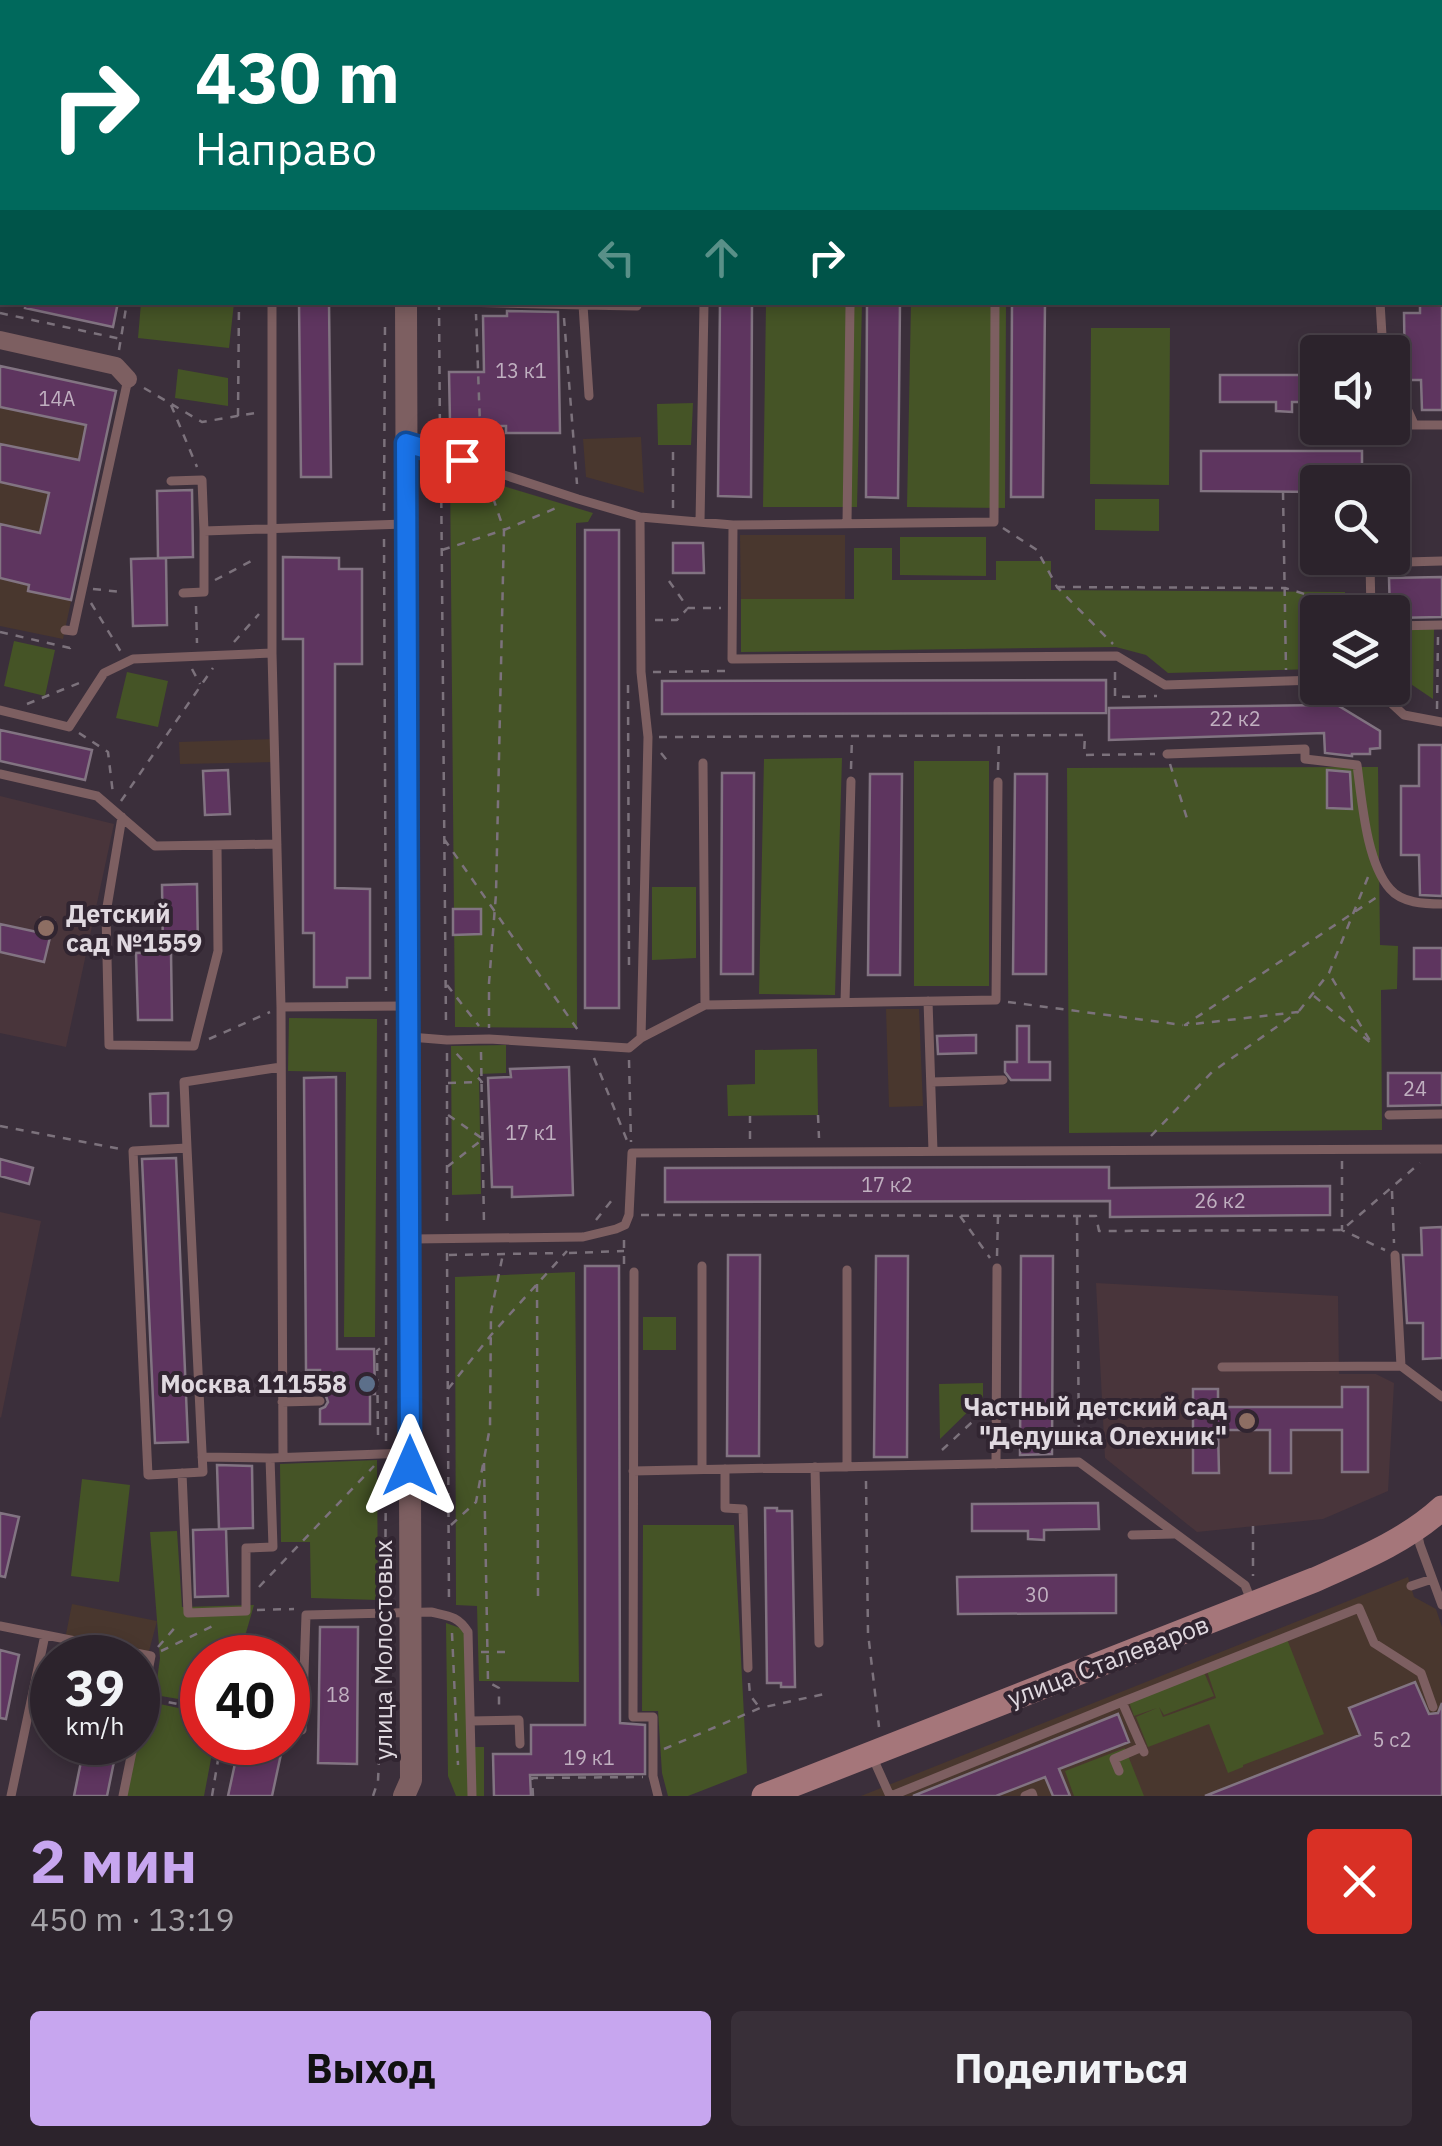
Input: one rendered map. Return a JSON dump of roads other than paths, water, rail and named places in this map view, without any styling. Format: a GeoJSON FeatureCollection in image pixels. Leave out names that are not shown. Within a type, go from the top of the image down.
{"type":"FeatureCollection","features":[{"type":"Feature","properties":{"kind":"main road","name":"улица Сталеваров"},"geometry":{"type":"LineString","coordinates":[[780,1793],[1253,1593],[1354,1562],[1416,1529],[1442,1508]]}},
{"type":"Feature","properties":{"kind":"street","name":"улица Молостовых"},"geometry":{"type":"LineString","coordinates":[[406,305],[406,443],[395,525],[397,1006],[408,1037],[409,1239],[398,1453],[410,1617],[409,1791]]}},
{"type":"Feature","properties":{"kind":"street"},"geometry":{"type":"LineString","coordinates":[[0,340],[122,373]]}},
{"type":"Feature","properties":{"kind":"lane"},"geometry":{"type":"LineString","coordinates":[[272,305],[272,653],[281,1006],[283,1457]]}},
{"type":"Feature","properties":{"kind":"lane"},"geometry":{"type":"LineString","coordinates":[[563,305],[636,305]]}},
{"type":"Feature","properties":{"kind":"lane"},"geometry":{"type":"LineString","coordinates":[[583,305],[590,396]]}},
{"type":"Feature","properties":{"kind":"lane"},"geometry":{"type":"LineString","coordinates":[[700,522],[704,305]]}},
{"type":"Feature","properties":{"kind":"lane"},"geometry":{"type":"LineString","coordinates":[[406,443],[640,517],[733,525],[994,522],[994,305]]}},
{"type":"Feature","properties":{"kind":"lane"},"geometry":{"type":"LineString","coordinates":[[1380,305],[1382,335]]}},
{"type":"Feature","properties":{"kind":"lane"},"geometry":{"type":"LineString","coordinates":[[847,523],[850,306]]}},
{"type":"Feature","properties":{"kind":"lane"},"geometry":{"type":"LineString","coordinates":[[69,630],[82,588],[122,373]]}},
{"type":"Feature","properties":{"kind":"lane"},"geometry":{"type":"LineString","coordinates":[[1410,415],[1414,424]]}},
{"type":"Feature","properties":{"kind":"lane"},"geometry":{"type":"LineString","coordinates":[[1410,424],[1442,424]]}},
{"type":"Feature","properties":{"kind":"lane"},"geometry":{"type":"LineString","coordinates":[[171,481],[202,480],[200,589],[183,593]]}},
{"type":"Feature","properties":{"kind":"lane"},"geometry":{"type":"LineString","coordinates":[[640,517],[642,672],[648,737],[641,1038]]}},
{"type":"Feature","properties":{"kind":"lane"},"geometry":{"type":"LineString","coordinates":[[204,531],[395,525]]}},
{"type":"Feature","properties":{"kind":"lane"},"geometry":{"type":"LineString","coordinates":[[733,525],[732,659],[1117,656],[1165,684],[1300,680]]}},
{"type":"Feature","properties":{"kind":"lane"},"geometry":{"type":"LineString","coordinates":[[1369,595],[1370,563],[1442,561]]}},
{"type":"Feature","properties":{"kind":"lane"},"geometry":{"type":"LineString","coordinates":[[1410,626],[1440,625]]}},
{"type":"Feature","properties":{"kind":"lane"},"geometry":{"type":"LineString","coordinates":[[4,711],[69,727],[104,673],[133,659],[272,653]]}},
{"type":"Feature","properties":{"kind":"lane"},"geometry":{"type":"LineString","coordinates":[[1393,705],[1404,715],[1440,721]]}},
{"type":"Feature","properties":{"kind":"lane"},"geometry":{"type":"LineString","coordinates":[[1167,754],[1305,749],[1305,759],[1356,765],[1367,834],[1390,888],[1414,902],[1442,904]]}},
{"type":"Feature","properties":{"kind":"lane"},"geometry":{"type":"LineString","coordinates":[[703,763],[704,1005]]}},
{"type":"Feature","properties":{"kind":"lane"},"geometry":{"type":"LineString","coordinates":[[0,774],[98,796],[155,846],[277,844]]}},
{"type":"Feature","properties":{"kind":"lane"},"geometry":{"type":"LineString","coordinates":[[845,1002],[851,781]]}},
{"type":"Feature","properties":{"kind":"lane"},"geometry":{"type":"LineString","coordinates":[[408,1037],[629,1048],[704,1005],[996,1000],[998,782]]}},
{"type":"Feature","properties":{"kind":"lane"},"geometry":{"type":"LineString","coordinates":[[118,814],[106,913],[109,1045],[194,1046],[218,951],[217,845]]}},
{"type":"Feature","properties":{"kind":"lane"},"geometry":{"type":"LineString","coordinates":[[928,1001],[932,1152]]}},
{"type":"Feature","properties":{"kind":"lane"},"geometry":{"type":"LineString","coordinates":[[281,1006],[397,1006]]}},
{"type":"Feature","properties":{"kind":"lane"},"geometry":{"type":"LineString","coordinates":[[187,1148],[133,1151],[148,1475],[204,1472],[184,1082],[281,1066]]}},
{"type":"Feature","properties":{"kind":"lane"},"geometry":{"type":"LineString","coordinates":[[931,1082],[1003,1080]]}},
{"type":"Feature","properties":{"kind":"lane"},"geometry":{"type":"LineString","coordinates":[[1388,1115],[1442,1114]]}},
{"type":"Feature","properties":{"kind":"lane"},"geometry":{"type":"LineString","coordinates":[[409,1239],[583,1237],[616,1229],[625,1225],[629,1215],[632,1153],[1439,1149]]}},
{"type":"Feature","properties":{"kind":"lane"},"geometry":{"type":"LineString","coordinates":[[1395,1255],[1401,1366]]}},
{"type":"Feature","properties":{"kind":"lane"},"geometry":{"type":"LineString","coordinates":[[702,1266],[702,1470]]}},
{"type":"Feature","properties":{"kind":"lane"},"geometry":{"type":"LineString","coordinates":[[996,1464],[997,1268]]}},
{"type":"Feature","properties":{"kind":"lane"},"geometry":{"type":"LineString","coordinates":[[846,1467],[847,1270]]}},
{"type":"Feature","properties":{"kind":"lane"},"geometry":{"type":"LineString","coordinates":[[634,1272],[633,1717],[652,1717],[658,1796]]}},
{"type":"Feature","properties":{"kind":"lane"},"geometry":{"type":"LineString","coordinates":[[1222,1367],[1401,1366],[1442,1397]]}},
{"type":"Feature","properties":{"kind":"lane"},"geometry":{"type":"LineString","coordinates":[[282,1402],[320,1401]]}},
{"type":"Feature","properties":{"kind":"lane"},"geometry":{"type":"LineString","coordinates":[[202,1457],[398,1453]]}},
{"type":"Feature","properties":{"kind":"lane"},"geometry":{"type":"LineString","coordinates":[[182,1473],[188,1613],[246,1610],[246,1548],[274,1547],[270,1458]]}},
{"type":"Feature","properties":{"kind":"lane"},"geometry":{"type":"LineString","coordinates":[[633,1471],[1079,1462],[1253,1593]]}},
{"type":"Feature","properties":{"kind":"lane"},"geometry":{"type":"LineString","coordinates":[[815,1467],[819,1644]]}},
{"type":"Feature","properties":{"kind":"lane"},"geometry":{"type":"LineString","coordinates":[[725,1469],[725,1508],[742,1509],[748,1668]]}},
{"type":"Feature","properties":{"kind":"lane"},"geometry":{"type":"LineString","coordinates":[[1416,1529],[1442,1604]]}},
{"type":"Feature","properties":{"kind":"lane"},"geometry":{"type":"LineString","coordinates":[[1132,1535],[1176,1534]]}},
{"type":"Feature","properties":{"kind":"lane"},"geometry":{"type":"LineString","coordinates":[[1410,1586],[1432,1579]]}},
{"type":"Feature","properties":{"kind":"lane"},"geometry":{"type":"LineString","coordinates":[[871,1754],[890,1796],[1359,1608],[1374,1643],[1421,1673],[1432,1707]]}},
{"type":"Feature","properties":{"kind":"lane"},"geometry":{"type":"LineString","coordinates":[[305,1635],[306,1615],[410,1617],[431,1612],[461,1621],[468,1632],[470,1652],[472,1796]]}},
{"type":"Feature","properties":{"kind":"lane"},"geometry":{"type":"LineString","coordinates":[[0,1626],[45,1635]]}},
{"type":"Feature","properties":{"kind":"lane"},"geometry":{"type":"LineString","coordinates":[[1119,1771],[1114,1759],[1143,1749],[1122,1702]]}},
{"type":"Feature","properties":{"kind":"lane"},"geometry":{"type":"LineString","coordinates":[[10,1796],[30,1704]]}},
{"type":"Feature","properties":{"kind":"lane"},"geometry":{"type":"LineString","coordinates":[[471,1721],[519,1720],[520,1744]]}},
{"type":"Feature","properties":{"kind":"lane"},"geometry":{"type":"LineString","coordinates":[[123,1796],[129,1765]]}},
{"type":"Feature","properties":{"kind":"place","name":"Детский сад №1559"},"geometry":{"type":"Point","coordinates":[46,928]}},
{"type":"Feature","properties":{"kind":"place","name":"Москва 111558"},"geometry":{"type":"Point","coordinates":[367,1384]}},
{"type":"Feature","properties":{"kind":"place","name":"Частный детский сад \"Дедушка Олехник\""},"geometry":{"type":"Point","coordinates":[1247,1421]}}]}
